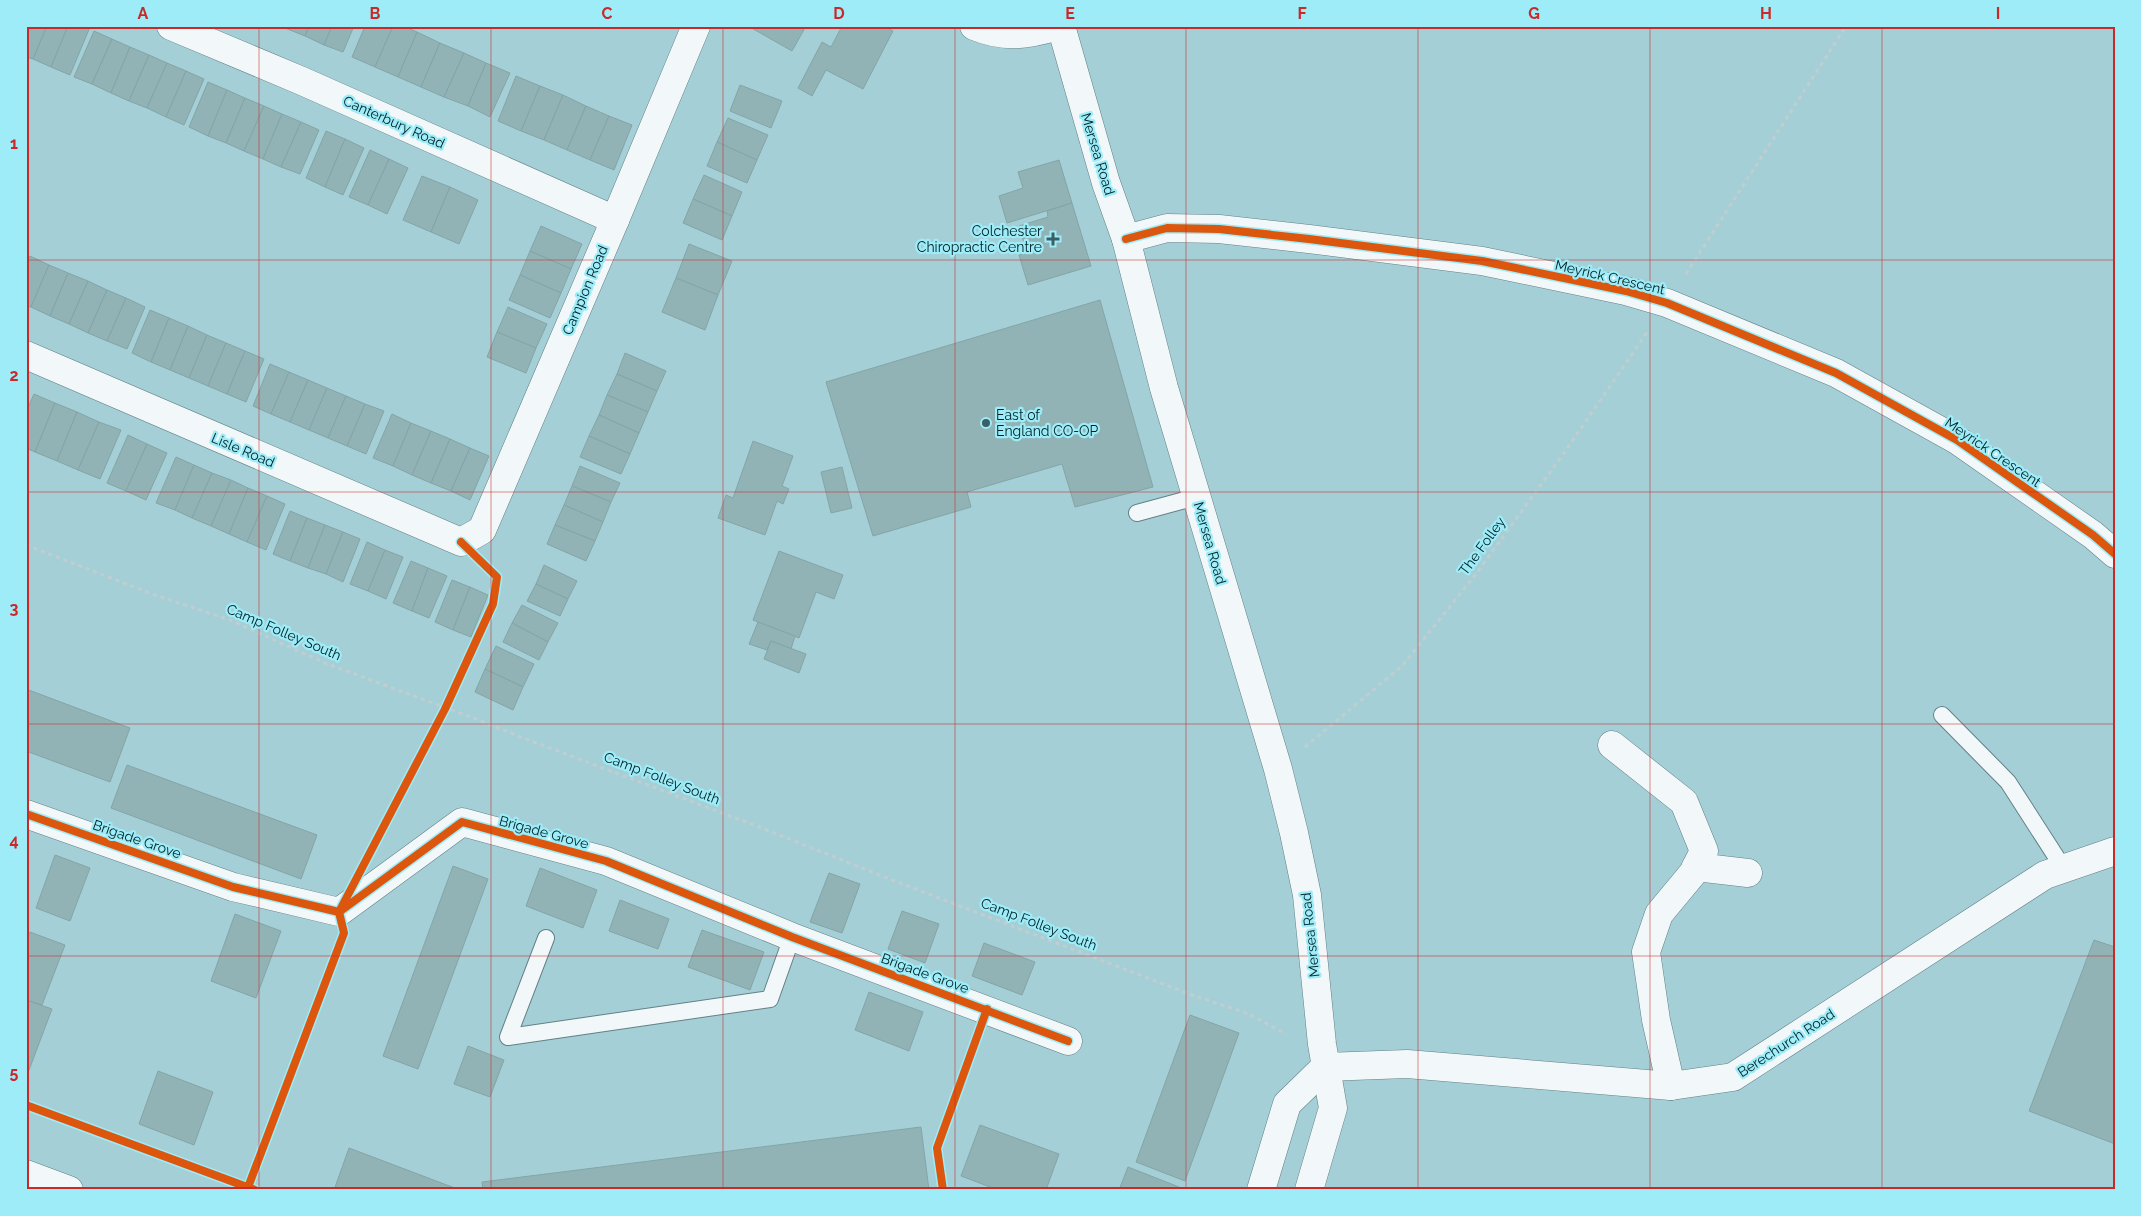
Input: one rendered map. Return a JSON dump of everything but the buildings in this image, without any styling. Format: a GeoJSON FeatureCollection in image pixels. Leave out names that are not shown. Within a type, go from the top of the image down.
{"type":"FeatureCollection","features":[{"type":"Feature","properties":{"kind":"street","name":"Canterbury Road"},"geometry":{"type":"LineString","coordinates":[[171,26],[302,81],[616,220]]}},
{"type":"Feature","properties":{"kind":"street","name":"Campion Road"},"geometry":{"type":"LineString","coordinates":[[461,542],[482,530],[616,220],[696,26]]}},
{"type":"Feature","properties":{"kind":"street"},"geometry":{"type":"LineString","coordinates":[[974,26],[988,32],[1009,36],[1060,26]]}},
{"type":"Feature","properties":{"kind":"street","name":"Mersea Road"},"geometry":{"type":"LineString","coordinates":[[1060,26],[1106,183],[1126,239],[1164,388],[1278,769],[1294,833],[1307,895],[1324,1067],[1333,1108],[1308,1190]]}},
{"type":"Feature","properties":{"kind":"street","name":"Meyrick Crescent"},"geometry":{"type":"LineString","coordinates":[[1126,239],[1167,228],[1219,229],[1310,239],[1482,261],[1626,291],[1667,303],[1836,373],[1957,440],[2093,535],[2115,554]]}},
{"type":"Feature","properties":{"kind":"street","name":"Lisle Road"},"geometry":{"type":"LineString","coordinates":[[26,355],[461,542]]}},
{"type":"Feature","properties":{"kind":"street"},"geometry":{"type":"LineString","coordinates":[[1612,745],[1684,802],[1704,851],[1696,867],[1659,914],[1646,952],[1656,1020],[1671,1086]]}},
{"type":"Feature","properties":{"kind":"street","name":"Brigade Grove"},"geometry":{"type":"LineString","coordinates":[[26,814],[232,887],[339,912],[462,822],[606,861],[792,937],[1068,1041]]}},
{"type":"Feature","properties":{"kind":"street","name":"Berechurch Road"},"geometry":{"type":"LineString","coordinates":[[1324,1067],[1407,1064],[1671,1086],[1733,1077],[2045,875],[2115,851]]}},
{"type":"Feature","properties":{"kind":"street"},"geometry":{"type":"LineString","coordinates":[[1696,867],[1748,873]]}},
{"type":"Feature","properties":{"kind":"street"},"geometry":{"type":"LineString","coordinates":[[1261,1190],[1287,1104],[1324,1067]]}},
{"type":"Feature","properties":{"kind":"street"},"geometry":{"type":"LineString","coordinates":[[26,1174],[69,1190]]}},
{"type":"Feature","properties":{"kind":"lane"},"geometry":{"type":"LineString","coordinates":[[1137,513],[1196,497]]}},
{"type":"Feature","properties":{"kind":"lane"},"geometry":{"type":"LineString","coordinates":[[1942,715],[2008,782],[2064,868]]}},
{"type":"Feature","properties":{"kind":"lane"},"geometry":{"type":"LineString","coordinates":[[546,938],[508,1037],[770,999],[792,937]]}},
{"type":"Feature","properties":{"kind":"path"},"geometry":{"type":"LineString","coordinates":[[441,718],[450,700]]}},
{"type":"Feature","properties":{"kind":"cycle path"},"geometry":{"type":"LineString","coordinates":[[1126,239],[1167,228],[1219,229],[1309,239],[1482,261],[1626,291],[1667,303],[1836,373],[1957,440],[2093,535],[2115,554]]}},
{"type":"Feature","properties":{"kind":"cycle path"},"geometry":{"type":"LineString","coordinates":[[247,1190],[344,933],[339,912],[445,709],[493,604],[497,577],[461,542]]}},
{"type":"Feature","properties":{"kind":"cycle path"},"geometry":{"type":"LineString","coordinates":[[26,814],[233,887],[339,912],[462,822],[606,861],[792,937],[1068,1041]]}},
{"type":"Feature","properties":{"kind":"cycle path"},"geometry":{"type":"LineString","coordinates":[[943,1190],[937,1148],[987,1009]]}},
{"type":"Feature","properties":{"kind":"cycle path"},"geometry":{"type":"LineString","coordinates":[[26,1105],[255,1190]]}},
{"type":"Feature","properties":{"kind":"place","name":"Colchester Chiropractic Centre"},"geometry":{"type":"Point","coordinates":[1053,239]}},
{"type":"Feature","properties":{"kind":"place","name":"East of England CO-OP"},"geometry":{"type":"Point","coordinates":[986,423]}}]}
